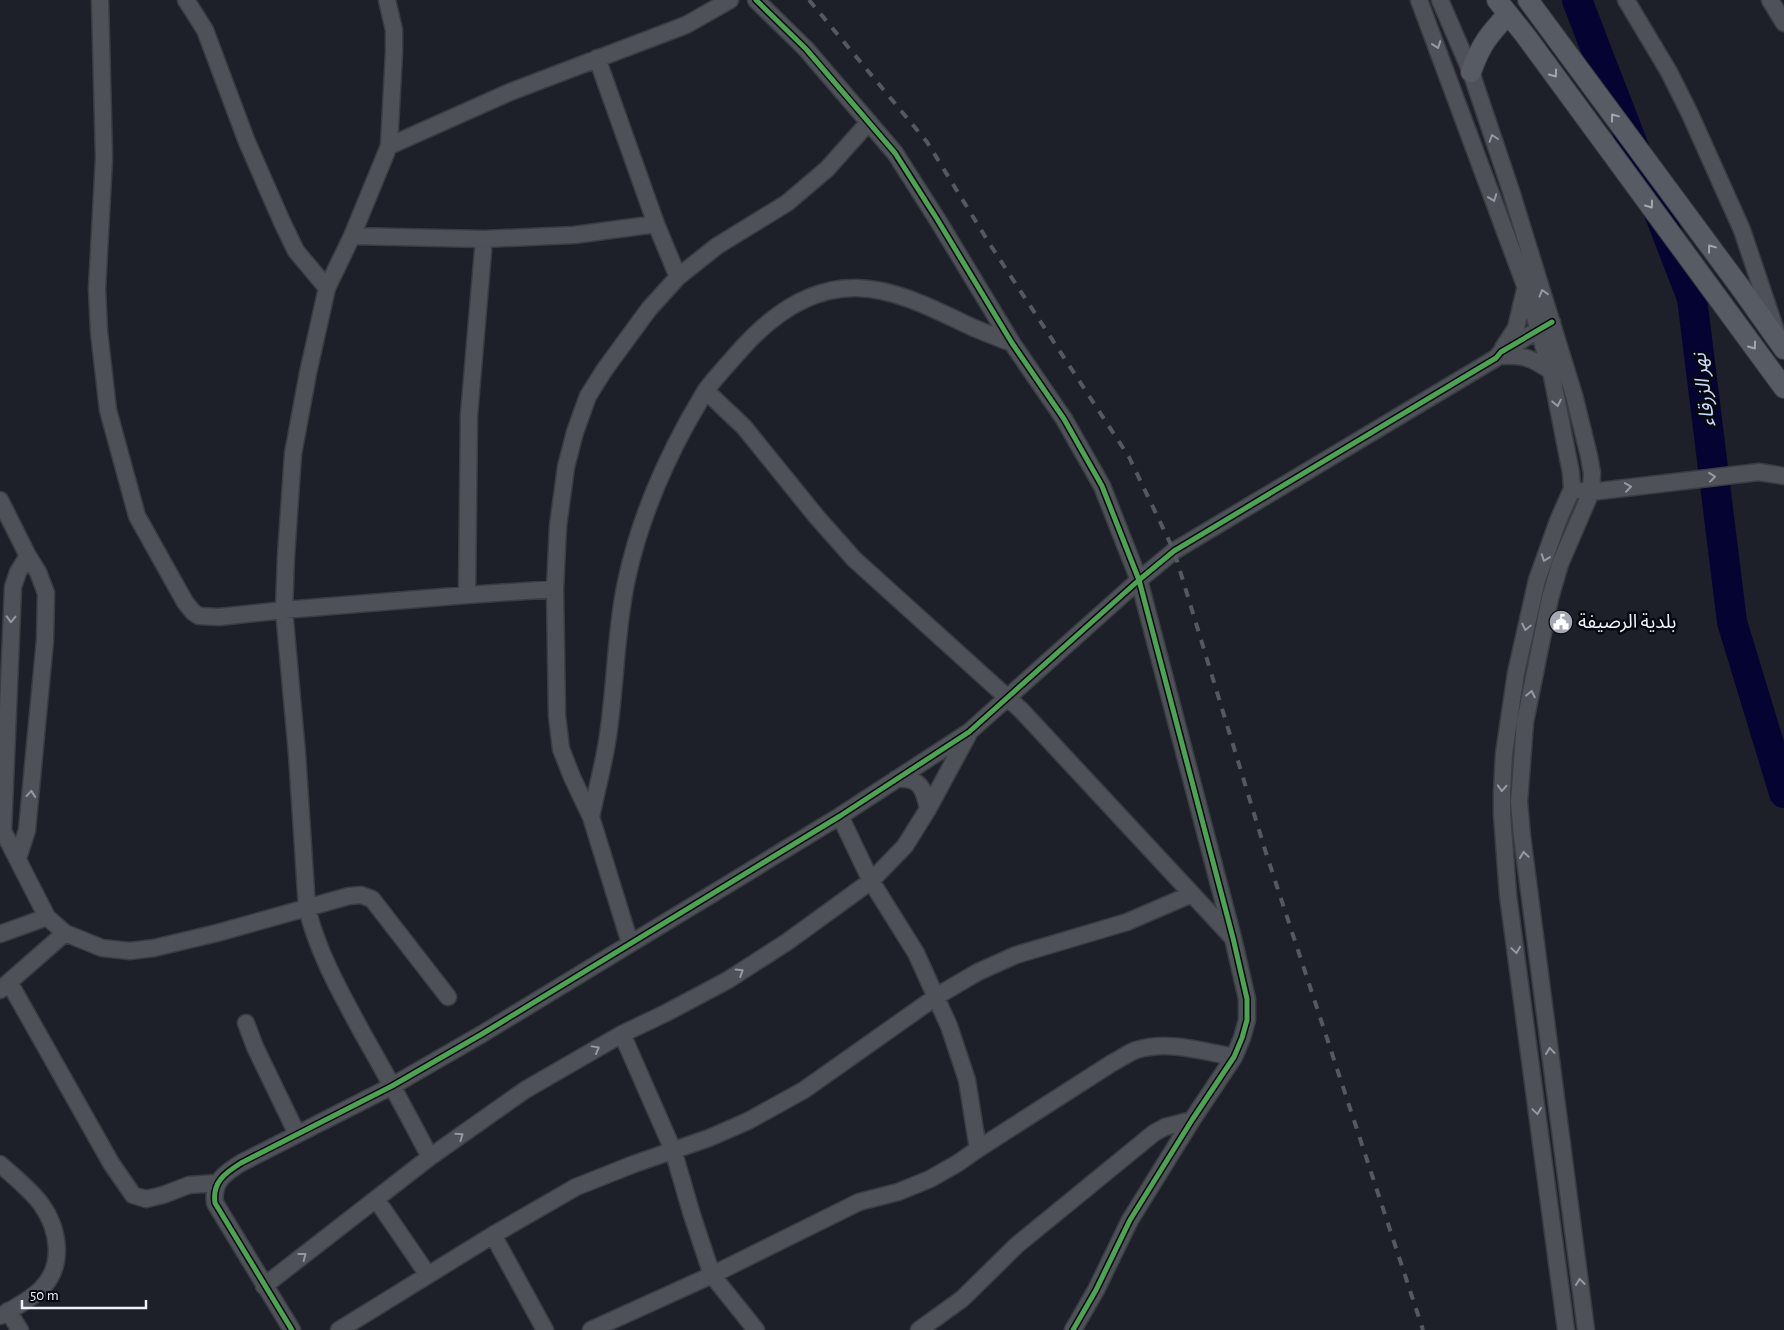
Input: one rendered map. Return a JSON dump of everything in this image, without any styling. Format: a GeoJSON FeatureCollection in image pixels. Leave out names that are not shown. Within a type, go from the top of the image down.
{"type":"FeatureCollection","features":[{"type":"Feature","properties":{"kind":"main road"},"geometry":{"type":"LineString","coordinates":[[1528,0],[1740,287],[1782,347]]}},
{"type":"Feature","properties":{"kind":"main road"},"geometry":{"type":"LineString","coordinates":[[1471,72],[1478,53],[1503,7],[1784,388]]}},
{"type":"Feature","properties":{"kind":"street"},"geometry":{"type":"LineString","coordinates":[[100,0],[104,158],[97,289],[99,332],[108,410],[137,516],[185,602],[199,616],[219,617],[467,595],[555,590]]}},
{"type":"Feature","properties":{"kind":"street"},"geometry":{"type":"LineString","coordinates":[[186,0],[205,30],[247,142],[296,251],[327,288]]}},
{"type":"Feature","properties":{"kind":"street"},"geometry":{"type":"LineString","coordinates":[[387,0],[394,30],[389,146],[352,236],[327,288],[308,373],[294,454],[284,610],[298,754],[307,908],[312,927],[323,957],[339,991],[430,1157]]}},
{"type":"Feature","properties":{"kind":"street"},"geometry":{"type":"LineString","coordinates":[[389,146],[510,92],[686,25],[730,0]]}},
{"type":"Feature","properties":{"kind":"street"},"geometry":{"type":"LineString","coordinates":[[756,0],[806,50],[895,154],[1012,343],[1064,418],[1102,486],[1139,580],[1233,938],[1246,999],[1247,1020],[1242,1038],[1234,1057],[1192,1120],[1130,1220],[1096,1290],[1073,1330]]}},
{"type":"Feature","properties":{"kind":"street"},"geometry":{"type":"LineString","coordinates":[[1419,0],[1526,288],[1574,395],[1592,473],[1591,492],[1560,564],[1550,598],[1525,722],[1519,802],[1586,1330]]}},
{"type":"Feature","properties":{"kind":"street"},"geometry":{"type":"LineString","coordinates":[[1440,0],[1471,72],[1546,329],[1551,371],[1571,473],[1572,489],[1537,580],[1516,673],[1504,754],[1502,792],[1508,895],[1566,1330]]}},
{"type":"Feature","properties":{"kind":"street"},"geometry":{"type":"LineString","coordinates":[[1626,0],[1669,72],[1690,114],[1742,230],[1782,347]]}},
{"type":"Feature","properties":{"kind":"street"},"geometry":{"type":"LineString","coordinates":[[1770,0],[1784,23]]}},
{"type":"Feature","properties":{"kind":"street"},"geometry":{"type":"LineString","coordinates":[[597,58],[656,224],[678,277]]}},
{"type":"Feature","properties":{"kind":"street"},"geometry":{"type":"LineString","coordinates":[[630,943],[591,817],[561,749],[557,716],[555,590],[558,526],[566,467],[575,432],[588,396],[625,340],[649,308],[678,277],[717,246],[754,225],[794,197],[827,169],[869,122]]}},
{"type":"Feature","properties":{"kind":"street"},"geometry":{"type":"LineString","coordinates":[[352,236],[484,239],[574,235],[656,224]]}},
{"type":"Feature","properties":{"kind":"street"},"geometry":{"type":"LineString","coordinates":[[467,595],[469,415],[484,239]]}},
{"type":"Feature","properties":{"kind":"street"},"geometry":{"type":"LineString","coordinates":[[591,817],[607,741],[623,602],[632,558],[651,500],[676,444],[706,391],[750,340],[779,314],[803,299],[845,288],[874,290],[902,298],[946,314],[974,328],[1012,343]]}},
{"type":"Feature","properties":{"kind":"street"},"geometry":{"type":"LineString","coordinates":[[1500,355],[1516,328],[1526,288]]}},
{"type":"Feature","properties":{"kind":"street"},"geometry":{"type":"LineString","coordinates":[[292,1330],[218,1210],[214,1195],[217,1183],[221,1177],[241,1163],[392,1086],[515,1014],[840,816],[969,732],[1139,580],[1189,541],[1546,329]]}},
{"type":"Feature","properties":{"kind":"street"},"geometry":{"type":"LineString","coordinates":[[1500,355],[1523,356],[1538,362],[1551,371]]}},
{"type":"Feature","properties":{"kind":"street"},"geometry":{"type":"LineString","coordinates":[[706,391],[744,427],[816,516],[854,559],[1021,710],[1233,938]]}},
{"type":"Feature","properties":{"kind":"street"},"geometry":{"type":"LineString","coordinates":[[1572,489],[1591,492],[1759,472],[1784,476]]}},
{"type":"Feature","properties":{"kind":"street"},"geometry":{"type":"LineString","coordinates":[[0,500],[38,572],[46,593],[45,640],[28,830],[18,858]]}},
{"type":"Feature","properties":{"kind":"street"},"geometry":{"type":"LineString","coordinates":[[28,556],[6,587],[1,831],[18,858],[26,878],[47,917],[65,933],[102,948],[130,952],[218,933],[356,895],[367,896],[372,899],[448,997]]}},
{"type":"Feature","properties":{"kind":"street"},"geometry":{"type":"LineString","coordinates":[[264,1286],[430,1157],[525,1090],[622,1034],[728,980],[787,942],[871,881],[906,846],[969,732]]}},
{"type":"Feature","properties":{"kind":"street"},"geometry":{"type":"LineString","coordinates":[[896,779],[907,778],[918,783],[926,797],[928,809]]}},
{"type":"Feature","properties":{"kind":"street"},"geometry":{"type":"LineString","coordinates":[[840,816],[871,881],[916,953],[936,996],[956,1045],[967,1080],[978,1149]]}},
{"type":"Feature","properties":{"kind":"street"},"geometry":{"type":"LineString","coordinates":[[1,831],[28,830]]}},
{"type":"Feature","properties":{"kind":"street"},"geometry":{"type":"LineString","coordinates":[[1508,895],[1530,892]]}},
{"type":"Feature","properties":{"kind":"street"},"geometry":{"type":"LineString","coordinates":[[339,1330],[493,1235],[576,1187],[709,1138],[748,1121],[804,1090],[936,996],[978,972],[1016,955],[1126,922],[1192,894]]}},
{"type":"Feature","properties":{"kind":"street"},"geometry":{"type":"LineString","coordinates":[[0,934],[47,917]]}},
{"type":"Feature","properties":{"kind":"street"},"geometry":{"type":"LineString","coordinates":[[65,933],[5,986],[111,1162],[133,1195],[146,1199],[189,1185],[217,1183]]}},
{"type":"Feature","properties":{"kind":"street"},"geometry":{"type":"LineString","coordinates":[[246,1023],[255,1047],[297,1134]]}},
{"type":"Feature","properties":{"kind":"street"},"geometry":{"type":"LineString","coordinates":[[622,1034],[673,1150],[712,1275],[756,1330]]}},
{"type":"Feature","properties":{"kind":"street"},"geometry":{"type":"LineString","coordinates":[[591,1330],[712,1275],[859,1202],[898,1192],[930,1179],[958,1163],[1112,1063],[1135,1051],[1161,1045],[1178,1046],[1234,1057]]}},
{"type":"Feature","properties":{"kind":"street"},"geometry":{"type":"LineString","coordinates":[[918,1330],[962,1299],[1018,1246],[1154,1133],[1165,1127],[1192,1120]]}},
{"type":"Feature","properties":{"kind":"street"},"geometry":{"type":"LineString","coordinates":[[0,1164],[31,1192],[42,1206],[51,1223],[58,1244],[56,1261],[51,1276],[41,1289],[4,1314],[20,1330]]}},
{"type":"Feature","properties":{"kind":"street"},"geometry":{"type":"LineString","coordinates":[[376,1199],[428,1275]]}},
{"type":"Feature","properties":{"kind":"street"},"geometry":{"type":"LineString","coordinates":[[493,1235],[546,1330]]}},
{"type":"Feature","properties":{"kind":"waterway","name":"نهر الزرقاء"},"geometry":{"type":"LineString","coordinates":[[1577,0],[1692,298],[1732,622],[1784,793]]}},
{"type":"Feature","properties":{"kind":"railway"},"geometry":{"type":"LineString","coordinates":[[809,0],[927,142],[991,246],[1129,457],[1174,551],[1266,853],[1423,1330]]}},
{"type":"Feature","properties":{"kind":"cycle path"},"geometry":{"type":"LineString","coordinates":[[756,0],[806,49],[895,153],[1012,343],[1064,419],[1102,486],[1139,580],[1233,938],[1247,999],[1247,1020],[1242,1038],[1234,1057],[1192,1120],[1130,1220],[1096,1290],[1073,1330]]}},
{"type":"Feature","properties":{"kind":"cycle path"},"geometry":{"type":"LineString","coordinates":[[292,1330],[215,1203],[216,1189],[225,1175],[241,1163],[392,1086],[482,1034],[840,816],[969,732],[1174,551],[1496,358],[1501,352],[1552,322]]}},
{"type":"Feature","properties":{"kind":"place","name":"بلدية الرصيفة"},"geometry":{"type":"Point","coordinates":[1561,622]}}]}
